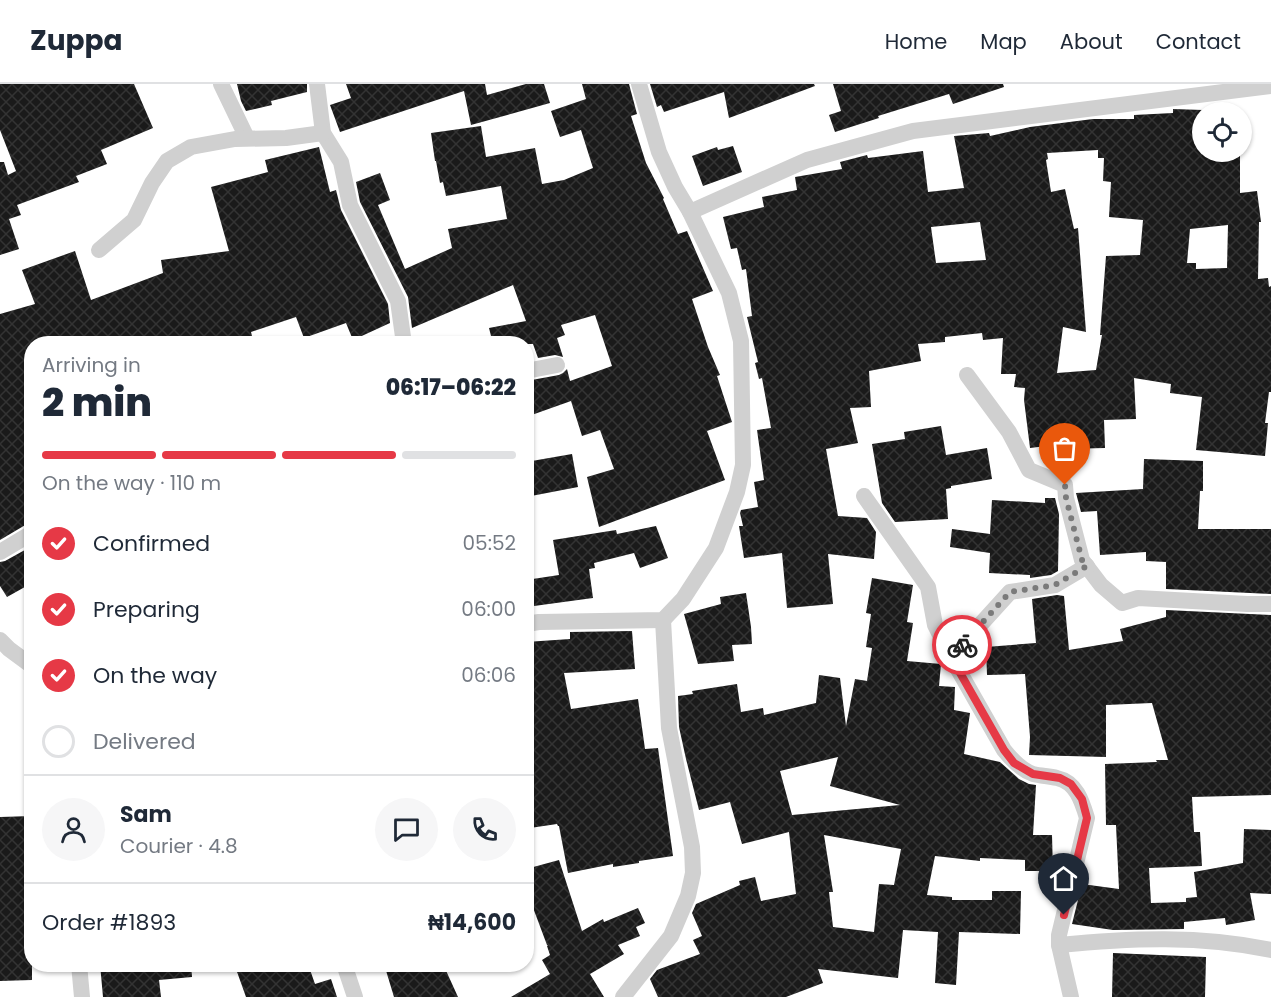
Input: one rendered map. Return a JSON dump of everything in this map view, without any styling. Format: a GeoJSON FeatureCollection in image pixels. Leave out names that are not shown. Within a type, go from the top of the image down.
{"type":"FeatureCollection","features":[{"type":"Feature","properties":{"kind":"street"},"geometry":{"type":"LineString","coordinates":[[221,84],[247,138]]}},
{"type":"Feature","properties":{"kind":"street"},"geometry":{"type":"LineString","coordinates":[[317,84],[323,133],[340,162],[350,205],[398,301],[403,336]]}},
{"type":"Feature","properties":{"kind":"street"},"geometry":{"type":"LineString","coordinates":[[534,623],[663,620],[683,599],[716,548],[737,492],[743,465],[741,341],[729,293],[659,152],[639,84]]}},
{"type":"Feature","properties":{"kind":"street"},"geometry":{"type":"LineString","coordinates":[[690,212],[807,160],[913,130],[1271,86]]}},
{"type":"Feature","properties":{"kind":"street"},"geometry":{"type":"LineString","coordinates":[[99,250],[134,220],[152,183],[166,161],[190,147],[235,139],[286,138],[323,133]]}},
{"type":"Feature","properties":{"kind":"street"},"geometry":{"type":"LineString","coordinates":[[534,369],[557,365]]}},
{"type":"Feature","properties":{"kind":"street"},"geometry":{"type":"LineString","coordinates":[[967,375],[1009,432],[1029,470],[1065,485],[1066,498],[1082,560],[1101,585],[1122,603],[1138,598],[1271,604]]}},
{"type":"Feature","properties":{"kind":"street"},"geometry":{"type":"LineString","coordinates":[[864,496],[928,587],[936,625],[951,657],[1004,750],[1014,763],[1033,774],[1060,778],[1071,784],[1082,799],[1087,818],[1059,935],[1059,945],[1071,997]]}},
{"type":"Feature","properties":{"kind":"street"},"geometry":{"type":"LineString","coordinates":[[0,552],[24,538]]}},
{"type":"Feature","properties":{"kind":"street"},"geometry":{"type":"LineString","coordinates":[[951,657],[1010,592],[1055,585],[1087,566]]}},
{"type":"Feature","properties":{"kind":"street"},"geometry":{"type":"LineString","coordinates":[[623,997],[670,936],[688,896],[693,873],[692,847],[669,728],[663,620]]}},
{"type":"Feature","properties":{"kind":"street"},"geometry":{"type":"LineString","coordinates":[[0,640],[24,660]]}},
{"type":"Feature","properties":{"kind":"street"},"geometry":{"type":"LineString","coordinates":[[1059,945],[1111,939],[1180,939],[1240,944],[1271,950]]}},
{"type":"Feature","properties":{"kind":"street"},"geometry":{"type":"LineString","coordinates":[[80,972],[82,997]]}},
{"type":"Feature","properties":{"kind":"street"},"geometry":{"type":"LineString","coordinates":[[347,972],[355,997]]}},
{"type":"Feature","properties":{"kind":"building"},"geometry":{"type":"Polygon","coordinates":[[[0,84],[134,84],[153,128],[101,150],[107,164],[76,176],[79,182],[17,205],[21,215],[9,219],[19,249],[0,255],[0,162],[4,162],[8,175],[16,171],[0,130],[0,84]]]}},
{"type":"Feature","properties":{"kind":"building"},"geometry":{"type":"Polygon","coordinates":[[[237,84],[307,84],[307,92],[271,101],[272,105],[246,111],[237,84]]]}},
{"type":"Feature","properties":{"kind":"building"},"geometry":{"type":"Polygon","coordinates":[[[346,84],[485,84],[487,95],[526,84],[544,84],[550,103],[471,125],[464,91],[340,132],[330,105],[351,98],[346,84]]]}},
{"type":"Feature","properties":{"kind":"building"},"geometry":{"type":"Polygon","coordinates":[[[582,84],[629,84],[637,114],[631,116],[646,163],[664,198],[678,234],[687,231],[713,291],[692,299],[720,375],[717,376],[732,422],[707,431],[725,480],[599,527],[587,477],[614,469],[600,430],[582,436],[571,401],[534,414],[534,380],[559,375],[567,369],[570,381],[612,366],[595,315],[561,325],[565,335],[557,338],[563,357],[555,355],[538,358],[534,347],[534,336],[491,336],[489,328],[526,321],[513,285],[412,328],[408,297],[360,202],[356,182],[380,173],[390,200],[378,205],[405,269],[452,248],[448,229],[507,219],[501,186],[446,196],[443,182],[440,183],[431,133],[481,126],[486,157],[535,148],[542,184],[564,180],[593,168],[581,130],[560,137],[551,111],[586,99],[582,84]]]}},
{"type":"Feature","properties":{"kind":"building"},"geometry":{"type":"Polygon","coordinates":[[[650,84],[814,84],[815,86],[729,118],[724,92],[664,112],[661,105],[657,107],[650,84]]]}},
{"type":"Feature","properties":{"kind":"building"},"geometry":{"type":"Polygon","coordinates":[[[833,84],[1003,84],[1004,87],[953,104],[949,94],[835,132],[829,115],[841,111],[833,84]]]}},
{"type":"Feature","properties":{"kind":"building"},"geometry":{"type":"Polygon","coordinates":[[[1173,109],[1192,110],[1192,162],[1240,162],[1240,193],[1257,191],[1261,222],[1259,222],[1258,279],[1268,278],[1269,287],[1271,286],[1271,392],[1269,392],[1265,423],[1268,423],[1265,456],[1196,450],[1202,397],[1170,393],[1171,384],[1134,378],[1136,419],[1104,420],[1105,448],[1064,449],[1063,444],[1030,448],[1024,400],[1025,388],[1014,387],[1016,374],[1001,374],[1003,338],[983,340],[982,333],[945,337],[945,342],[918,344],[921,361],[869,371],[871,407],[850,408],[858,443],[826,449],[838,516],[867,518],[876,532],[874,559],[828,554],[833,604],[787,608],[782,553],[744,558],[739,526],[743,526],[740,513],[741,510],[758,507],[754,482],[764,480],[757,430],[771,428],[762,378],[759,379],[755,363],[758,362],[747,317],[752,316],[746,269],[742,270],[737,248],[731,249],[723,217],[764,207],[762,197],[797,190],[795,177],[842,169],[840,162],[867,155],[868,158],[923,151],[928,192],[964,188],[954,136],[989,133],[990,136],[1030,127],[1093,119],[1134,119],[1134,115],[1173,113],[1173,109]],[[1098,150],[1047,153],[1051,192],[1065,189],[1074,229],[1078,228],[1086,332],[1063,327],[1057,373],[1096,370],[1102,335],[1100,335],[1106,256],[1140,255],[1143,220],[1109,217],[1111,182],[1103,181],[1104,158],[1098,158],[1098,150]],[[980,222],[931,227],[936,263],[986,260],[980,222]],[[1228,225],[1190,229],[1187,263],[1196,263],[1196,269],[1227,268],[1228,225]]]}},
{"type":"Feature","properties":{"kind":"building"},"geometry":{"type":"Polygon","coordinates":[[[733,146],[742,172],[703,186],[692,156],[717,147],[718,150],[733,146]]]}},
{"type":"Feature","properties":{"kind":"building"},"geometry":{"type":"Polygon","coordinates":[[[319,147],[330,192],[336,190],[341,210],[388,304],[390,323],[362,336],[351,336],[346,323],[310,336],[303,336],[296,317],[251,332],[252,336],[24,336],[24,526],[0,540],[0,314],[35,304],[22,270],[75,251],[91,300],[163,273],[161,260],[229,251],[211,187],[268,172],[265,160],[319,147]]]}},
{"type":"Feature","properties":{"kind":"building"},"geometry":{"type":"Polygon","coordinates":[[[941,426],[946,455],[987,448],[992,479],[951,486],[946,489],[948,519],[895,522],[882,503],[872,444],[905,439],[904,432],[941,426]]]}},
{"type":"Feature","properties":{"kind":"building"},"geometry":{"type":"Polygon","coordinates":[[[572,454],[578,487],[534,495],[534,461],[572,454]]]}},
{"type":"Feature","properties":{"kind":"building"},"geometry":{"type":"Polygon","coordinates":[[[1144,459],[1203,461],[1203,491],[1200,491],[1198,529],[1271,529],[1271,594],[1166,589],[1166,562],[1146,561],[1146,552],[1100,555],[1097,511],[1081,512],[1076,493],[1143,489],[1144,459]]]}},
{"type":"Feature","properties":{"kind":"building"},"geometry":{"type":"Polygon","coordinates":[[[1045,498],[1055,498],[1059,514],[1058,571],[1051,575],[1030,578],[1030,575],[989,573],[990,553],[950,547],[952,529],[990,534],[992,500],[1045,503],[1045,498]]]}},
{"type":"Feature","properties":{"kind":"building"},"geometry":{"type":"Polygon","coordinates":[[[656,526],[668,558],[640,568],[634,553],[594,563],[595,568],[589,569],[593,598],[534,606],[534,579],[559,575],[553,540],[616,530],[617,534],[656,526]]]}},
{"type":"Feature","properties":{"kind":"building"},"geometry":{"type":"Polygon","coordinates":[[[24,550],[24,587],[7,597],[0,586],[0,562],[24,550]]]}},
{"type":"Feature","properties":{"kind":"building"},"geometry":{"type":"Polygon","coordinates":[[[872,578],[913,585],[907,622],[913,623],[907,661],[941,664],[939,686],[955,687],[954,710],[970,713],[964,754],[1000,762],[1019,779],[1036,785],[1033,835],[1052,835],[1053,871],[1025,871],[1025,860],[980,858],[980,861],[935,856],[927,895],[952,897],[952,900],[992,900],[992,891],[1021,891],[1020,934],[959,932],[956,985],[935,983],[938,932],[903,930],[898,978],[818,969],[823,983],[786,997],[658,997],[650,979],[657,970],[700,954],[693,940],[702,936],[692,913],[696,904],[740,885],[739,881],[755,877],[761,901],[796,894],[789,832],[742,844],[730,802],[699,810],[679,727],[678,696],[693,694],[692,691],[737,684],[741,712],[763,708],[764,715],[816,703],[819,675],[840,678],[846,726],[855,679],[867,681],[872,648],[866,647],[871,614],[866,613],[872,578]],[[838,757],[780,771],[792,815],[900,805],[830,786],[838,757]],[[824,835],[833,892],[829,892],[833,927],[874,932],[879,884],[894,885],[901,849],[824,835]]]}},
{"type":"Feature","properties":{"kind":"building"},"geometry":{"type":"Polygon","coordinates":[[[746,593],[752,644],[732,645],[734,661],[698,664],[684,614],[721,604],[720,597],[746,593]]]}},
{"type":"Feature","properties":{"kind":"building"},"geometry":{"type":"Polygon","coordinates":[[[1064,596],[1069,650],[1123,641],[1120,629],[1166,617],[1166,610],[1271,615],[1271,795],[1192,797],[1194,832],[1200,832],[1202,866],[1149,868],[1151,903],[1186,902],[1186,898],[1197,897],[1194,872],[1243,863],[1244,829],[1271,830],[1271,894],[1250,893],[1255,920],[1226,925],[1225,918],[1184,922],[1184,929],[1113,930],[1072,924],[1082,884],[1119,889],[1116,825],[1106,825],[1105,764],[1168,760],[1152,703],[1106,705],[1106,757],[1029,755],[1030,737],[1025,674],[987,675],[986,647],[1036,643],[1032,599],[1064,596]]]}},
{"type":"Feature","properties":{"kind":"building"},"geometry":{"type":"Polygon","coordinates":[[[632,631],[635,669],[564,673],[571,709],[638,699],[645,749],[658,748],[673,856],[568,873],[559,826],[557,824],[534,827],[534,641],[570,639],[570,632],[632,631]]]}},
{"type":"Feature","properties":{"kind":"building"},"geometry":{"type":"Polygon","coordinates":[[[24,816],[24,972],[32,972],[32,980],[0,981],[0,817],[24,816]]]}},
{"type":"Feature","properties":{"kind":"building"},"geometry":{"type":"Polygon","coordinates":[[[559,860],[582,931],[603,919],[604,922],[638,908],[645,923],[636,927],[640,936],[618,945],[624,954],[590,974],[604,997],[511,997],[550,974],[542,960],[550,955],[548,945],[534,910],[534,867],[559,860]]]}},
{"type":"Feature","properties":{"kind":"building"},"geometry":{"type":"Polygon","coordinates":[[[1113,953],[1206,957],[1205,997],[1112,997],[1113,953]]]}},
{"type":"Feature","properties":{"kind":"building"},"geometry":{"type":"Polygon","coordinates":[[[101,972],[192,972],[192,977],[159,980],[161,997],[103,997],[101,972]]]}},
{"type":"Feature","properties":{"kind":"building"},"geometry":{"type":"Polygon","coordinates":[[[237,972],[311,972],[315,984],[331,979],[337,997],[246,997],[237,972]]]}},
{"type":"Feature","properties":{"kind":"building"},"geometry":{"type":"Polygon","coordinates":[[[386,972],[447,972],[458,997],[394,997],[386,972]]]}},
{"type":"Feature","properties":{"kind":"way so far"},"geometry":{"type":"LineString","coordinates":[[962,645],[1010,592],[1055,585],[1087,566],[1082,560],[1066,498],[1065,485]]}},
{"type":"Feature","properties":{"kind":"route"},"geometry":{"type":"LineString","coordinates":[[962,645],[951,657],[1004,750],[1014,763],[1033,774],[1060,778],[1071,784],[1082,799],[1087,818],[1064,915]]}}]}
